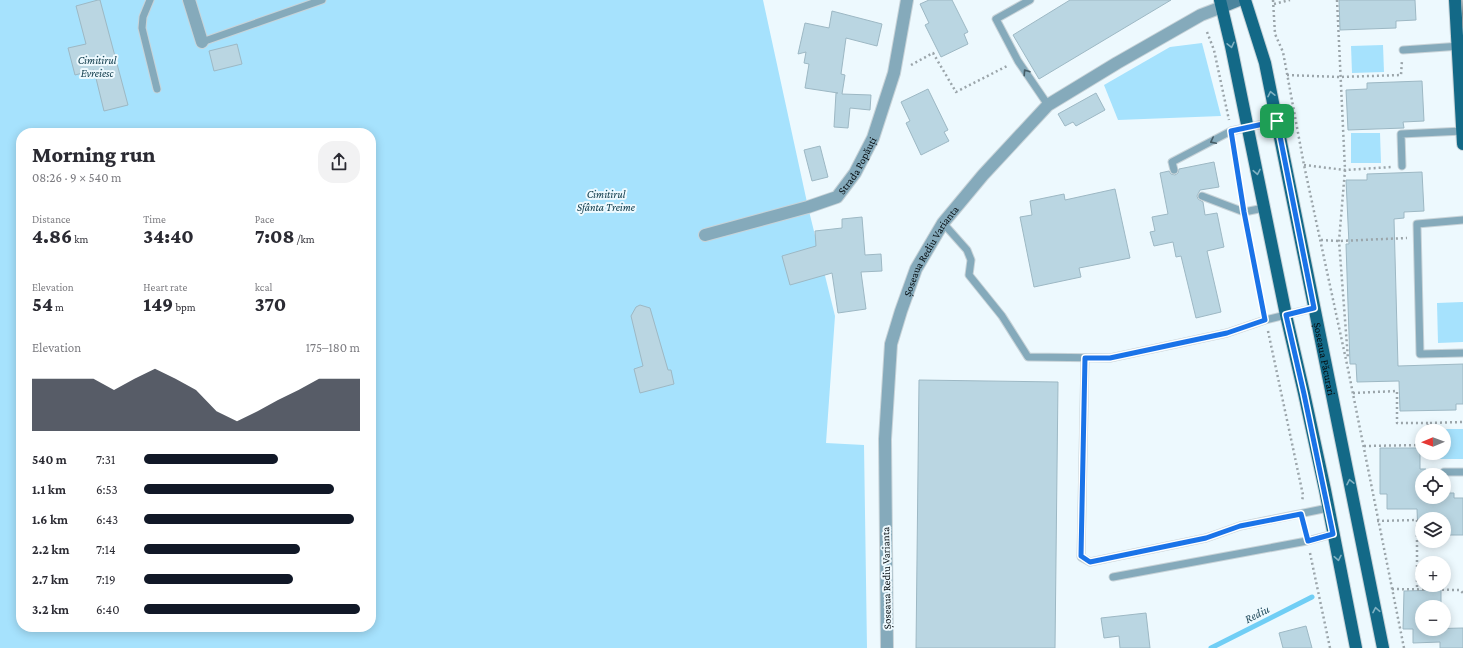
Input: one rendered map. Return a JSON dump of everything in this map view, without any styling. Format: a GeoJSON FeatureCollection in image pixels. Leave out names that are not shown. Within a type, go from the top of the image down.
{"type":"FeatureCollection","features":[{"type":"Feature","properties":{"kind":"main road","name":"Șoseaua Păcurari"},"geometry":{"type":"LineString","coordinates":[[1246,0],[1265,63],[1383,648]]}},
{"type":"Feature","properties":{"kind":"main road"},"geometry":{"type":"LineString","coordinates":[[1455,0],[1460,46],[1463,144]]}},
{"type":"Feature","properties":{"kind":"main road"},"geometry":{"type":"LineString","coordinates":[[1221,3],[1328,508],[1356,648]]}},
{"type":"Feature","properties":{"kind":"street"},"geometry":{"type":"LineString","coordinates":[[189,0],[202,42]]}},
{"type":"Feature","properties":{"kind":"street","name":"Strada Popăuți"},"geometry":{"type":"LineString","coordinates":[[706,235],[808,207],[837,197],[855,173],[873,138],[894,73],[907,0]]}},
{"type":"Feature","properties":{"kind":"street","name":"Șoseaua Rediu Varianta"},"geometry":{"type":"LineString","coordinates":[[887,648],[885,439],[891,344],[916,268],[943,223],[983,175],[1048,105],[1221,3],[1239,0]]}},
{"type":"Feature","properties":{"kind":"lane"},"geometry":{"type":"LineString","coordinates":[[150,0],[143,17],[142,28],[157,89]]}},
{"type":"Feature","properties":{"kind":"lane"},"geometry":{"type":"LineString","coordinates":[[202,42],[322,0]]}},
{"type":"Feature","properties":{"kind":"lane"},"geometry":{"type":"LineString","coordinates":[[1030,0],[996,19],[1018,60],[1048,105]]}},
{"type":"Feature","properties":{"kind":"lane"},"geometry":{"type":"LineString","coordinates":[[1403,50],[1460,46]]}},
{"type":"Feature","properties":{"kind":"lane"},"geometry":{"type":"LineString","coordinates":[[1174,170],[1172,162],[1231,131],[1277,121]]}},
{"type":"Feature","properties":{"kind":"lane"},"geometry":{"type":"LineString","coordinates":[[1402,166],[1402,134],[1463,131]]}},
{"type":"Feature","properties":{"kind":"lane"},"geometry":{"type":"LineString","coordinates":[[1202,196],[1244,212],[1264,208]]}},
{"type":"Feature","properties":{"kind":"lane"},"geometry":{"type":"LineString","coordinates":[[1463,220],[1417,224],[1420,354],[1463,353]]}},
{"type":"Feature","properties":{"kind":"lane"},"geometry":{"type":"LineString","coordinates":[[943,223],[967,250],[971,260],[970,275],[1002,316],[1028,357],[1110,358],[1227,333],[1265,320],[1314,308]]}},
{"type":"Feature","properties":{"kind":"lane"},"geometry":{"type":"LineString","coordinates":[[1085,358],[1081,556],[1090,562],[1206,538],[1240,526],[1328,508]]}},
{"type":"Feature","properties":{"kind":"lane"},"geometry":{"type":"LineString","coordinates":[[1451,472],[1463,472]]}},
{"type":"Feature","properties":{"kind":"lane"},"geometry":{"type":"LineString","coordinates":[[1113,576],[1308,541],[1333,534]]}},
{"type":"Feature","properties":{"kind":"path"},"geometry":{"type":"LineString","coordinates":[[1273,0],[1276,34],[1283,52],[1304,165],[1364,446],[1404,648]]}},
{"type":"Feature","properties":{"kind":"path"},"geometry":{"type":"LineString","coordinates":[[1274,4],[1290,0]]}},
{"type":"Feature","properties":{"kind":"path"},"geometry":{"type":"LineString","coordinates":[[1337,0],[1345,170],[1339,241],[1348,369]]}},
{"type":"Feature","properties":{"kind":"path"},"geometry":{"type":"LineString","coordinates":[[1207,32],[1214,50],[1231,131],[1244,212],[1265,320],[1303,495],[1301,514]]}},
{"type":"Feature","properties":{"kind":"path"},"geometry":{"type":"LineString","coordinates":[[1287,76],[1340,77],[1401,75],[1403,50]]}},
{"type":"Feature","properties":{"kind":"path"},"geometry":{"type":"LineString","coordinates":[[894,73],[933,53],[956,92],[1018,60]]}},
{"type":"Feature","properties":{"kind":"path"},"geometry":{"type":"LineString","coordinates":[[1304,165],[1345,170],[1402,166]]}},
{"type":"Feature","properties":{"kind":"path"},"geometry":{"type":"LineString","coordinates":[[1321,240],[1339,241],[1418,238]]}},
{"type":"Feature","properties":{"kind":"path"},"geometry":{"type":"LineString","coordinates":[[1353,393],[1397,391],[1397,424],[1463,422]]}},
{"type":"Feature","properties":{"kind":"path"},"geometry":{"type":"LineString","coordinates":[[1364,446],[1415,445]]}},
{"type":"Feature","properties":{"kind":"path"},"geometry":{"type":"LineString","coordinates":[[1378,521],[1417,520],[1417,556]]}},
{"type":"Feature","properties":{"kind":"path"},"geometry":{"type":"LineString","coordinates":[[1308,541],[1330,648]]}},
{"type":"Feature","properties":{"kind":"path"},"geometry":{"type":"LineString","coordinates":[[1392,589],[1415,589]]}},
{"type":"Feature","properties":{"kind":"path"},"geometry":{"type":"LineString","coordinates":[[1451,590],[1460,590],[1463,593]]}},
{"type":"Feature","properties":{"kind":"green space","name":"Cimitirul Sfânta Treime"},"geometry":{"type":"Polygon","coordinates":[[[0,0],[763,0],[808,207],[835,316],[826,443],[864,445],[867,648],[0,648],[0,0]]]}},
{"type":"Feature","properties":{"kind":"green space"},"geometry":{"type":"Polygon","coordinates":[[[1202,43],[1221,116],[1118,120],[1104,85],[1170,47],[1202,43]]]}},
{"type":"Feature","properties":{"kind":"green space"},"geometry":{"type":"Polygon","coordinates":[[[1383,45],[1384,72],[1352,73],[1351,46],[1383,45]]]}},
{"type":"Feature","properties":{"kind":"green space"},"geometry":{"type":"Polygon","coordinates":[[[1351,133],[1380,133],[1381,163],[1351,163],[1351,133]]]}},
{"type":"Feature","properties":{"kind":"green space"},"geometry":{"type":"Polygon","coordinates":[[[1463,302],[1463,342],[1438,343],[1437,303],[1463,302]]]}},
{"type":"Feature","properties":{"kind":"green space"},"geometry":{"type":"Polygon","coordinates":[[[1451,429],[1463,429],[1463,459],[1451,459],[1451,429]]]}},
{"type":"Feature","properties":{"kind":"building"},"geometry":{"type":"Polygon","coordinates":[[[100,0],[128,105],[104,111],[94,70],[75,75],[68,48],[86,44],[76,6],[100,0]]]}},
{"type":"Feature","properties":{"kind":"building"},"geometry":{"type":"Polygon","coordinates":[[[929,0],[952,0],[968,32],[964,34],[968,44],[941,57],[925,25],[929,23],[920,4],[929,0]]]}},
{"type":"Feature","properties":{"kind":"building"},"geometry":{"type":"Polygon","coordinates":[[[1070,0],[1171,0],[1039,79],[1013,35],[1070,0]]]}},
{"type":"Feature","properties":{"kind":"building"},"geometry":{"type":"Polygon","coordinates":[[[1339,0],[1415,0],[1416,20],[1396,21],[1396,28],[1340,30],[1339,0]]]}},
{"type":"Feature","properties":{"kind":"building"},"geometry":{"type":"Polygon","coordinates":[[[832,11],[882,24],[877,46],[846,38],[841,74],[845,75],[842,94],[871,95],[870,110],[850,108],[848,128],[834,127],[836,93],[838,93],[805,88],[809,64],[804,63],[806,52],[798,54],[805,23],[829,28],[832,11]]]}},
{"type":"Feature","properties":{"kind":"building"},"geometry":{"type":"Polygon","coordinates":[[[237,44],[242,64],[214,71],[209,51],[237,44]]]}},
{"type":"Feature","properties":{"kind":"building"},"geometry":{"type":"Polygon","coordinates":[[[1422,81],[1424,121],[1403,122],[1404,128],[1348,130],[1346,90],[1367,89],[1367,83],[1422,81]]]}},
{"type":"Feature","properties":{"kind":"building"},"geometry":{"type":"Polygon","coordinates":[[[928,89],[948,130],[944,132],[949,141],[921,155],[906,123],[910,121],[901,102],[928,89]]]}},
{"type":"Feature","properties":{"kind":"building"},"geometry":{"type":"Polygon","coordinates":[[[1096,93],[1105,110],[1076,126],[1073,122],[1065,126],[1058,114],[1096,93]]]}},
{"type":"Feature","properties":{"kind":"building"},"geometry":{"type":"Polygon","coordinates":[[[820,146],[828,177],[812,181],[804,150],[820,146]]]}},
{"type":"Feature","properties":{"kind":"building"},"geometry":{"type":"Polygon","coordinates":[[[1214,162],[1219,187],[1200,190],[1197,196],[1198,199],[1203,202],[1205,215],[1217,213],[1224,247],[1207,251],[1221,312],[1196,318],[1181,256],[1176,257],[1173,242],[1154,246],[1150,232],[1155,231],[1152,217],[1168,214],[1160,173],[1169,171],[1171,174],[1175,175],[1178,173],[1179,169],[1214,162]]]}},
{"type":"Feature","properties":{"kind":"building"},"geometry":{"type":"Polygon","coordinates":[[[1422,172],[1424,211],[1404,212],[1404,218],[1394,219],[1398,366],[1463,364],[1463,404],[1456,404],[1456,410],[1400,411],[1399,381],[1357,382],[1356,364],[1350,364],[1346,244],[1349,244],[1346,180],[1367,180],[1367,174],[1422,172]]]}},
{"type":"Feature","properties":{"kind":"building"},"geometry":{"type":"Polygon","coordinates":[[[1115,189],[1130,258],[1079,268],[1081,277],[1034,287],[1020,217],[1032,215],[1030,201],[1064,194],[1065,200],[1115,189]]]}},
{"type":"Feature","properties":{"kind":"building"},"geometry":{"type":"Polygon","coordinates":[[[862,217],[865,255],[881,254],[882,271],[861,272],[866,309],[838,313],[832,273],[790,285],[782,256],[816,246],[815,231],[842,228],[842,219],[862,217]]]}},
{"type":"Feature","properties":{"kind":"building"},"geometry":{"type":"Polygon","coordinates":[[[640,305],[650,308],[668,370],[671,370],[674,384],[640,393],[634,369],[643,366],[631,316],[636,307],[640,305]]]}},
{"type":"Feature","properties":{"kind":"building"},"geometry":{"type":"Polygon","coordinates":[[[919,380],[1058,382],[1055,648],[916,648],[919,380]]]}},
{"type":"Feature","properties":{"kind":"building"},"geometry":{"type":"Polygon","coordinates":[[[1380,448],[1415,448],[1415,460],[1420,460],[1420,468],[1415,468],[1415,504],[1451,504],[1451,493],[1454,493],[1454,498],[1463,498],[1463,535],[1451,535],[1451,512],[1417,512],[1417,509],[1387,509],[1387,494],[1380,494],[1380,448]]]}},
{"type":"Feature","properties":{"kind":"building"},"geometry":{"type":"Polygon","coordinates":[[[1404,591],[1441,592],[1441,600],[1415,600],[1415,636],[1451,636],[1451,628],[1463,628],[1463,648],[1440,648],[1440,642],[1413,643],[1413,629],[1403,629],[1404,591]]]}},
{"type":"Feature","properties":{"kind":"building"},"geometry":{"type":"Polygon","coordinates":[[[1146,613],[1150,648],[1120,648],[1119,636],[1104,638],[1101,618],[1146,613]]]}},
{"type":"Feature","properties":{"kind":"building"},"geometry":{"type":"Polygon","coordinates":[[[1306,626],[1312,648],[1283,648],[1279,633],[1306,626]]]}},
{"type":"Feature","properties":{"kind":"waterway","name":"Rediu"},"geometry":{"type":"LineString","coordinates":[[1211,648],[1312,597]]}},
{"type":"Feature","properties":{"kind":"tram line"},"geometry":{"type":"LineString","coordinates":[[1462,0],[1463,27]]}},
{"type":"Feature","properties":{"kind":"route"},"geometry":{"type":"LineString","coordinates":[[1277,121],[1314,308],[1286,315],[1325,490],[1333,534],[1308,541],[1301,514],[1240,526],[1206,538],[1090,562],[1081,556],[1085,358],[1110,358],[1227,333],[1265,320],[1244,212],[1231,131],[1277,121]]}},
{"type":"Feature","properties":{"kind":"park label","name":"Cimitirul Evreiesc"},"geometry":{"type":"Point","coordinates":[97,66]}}]}
